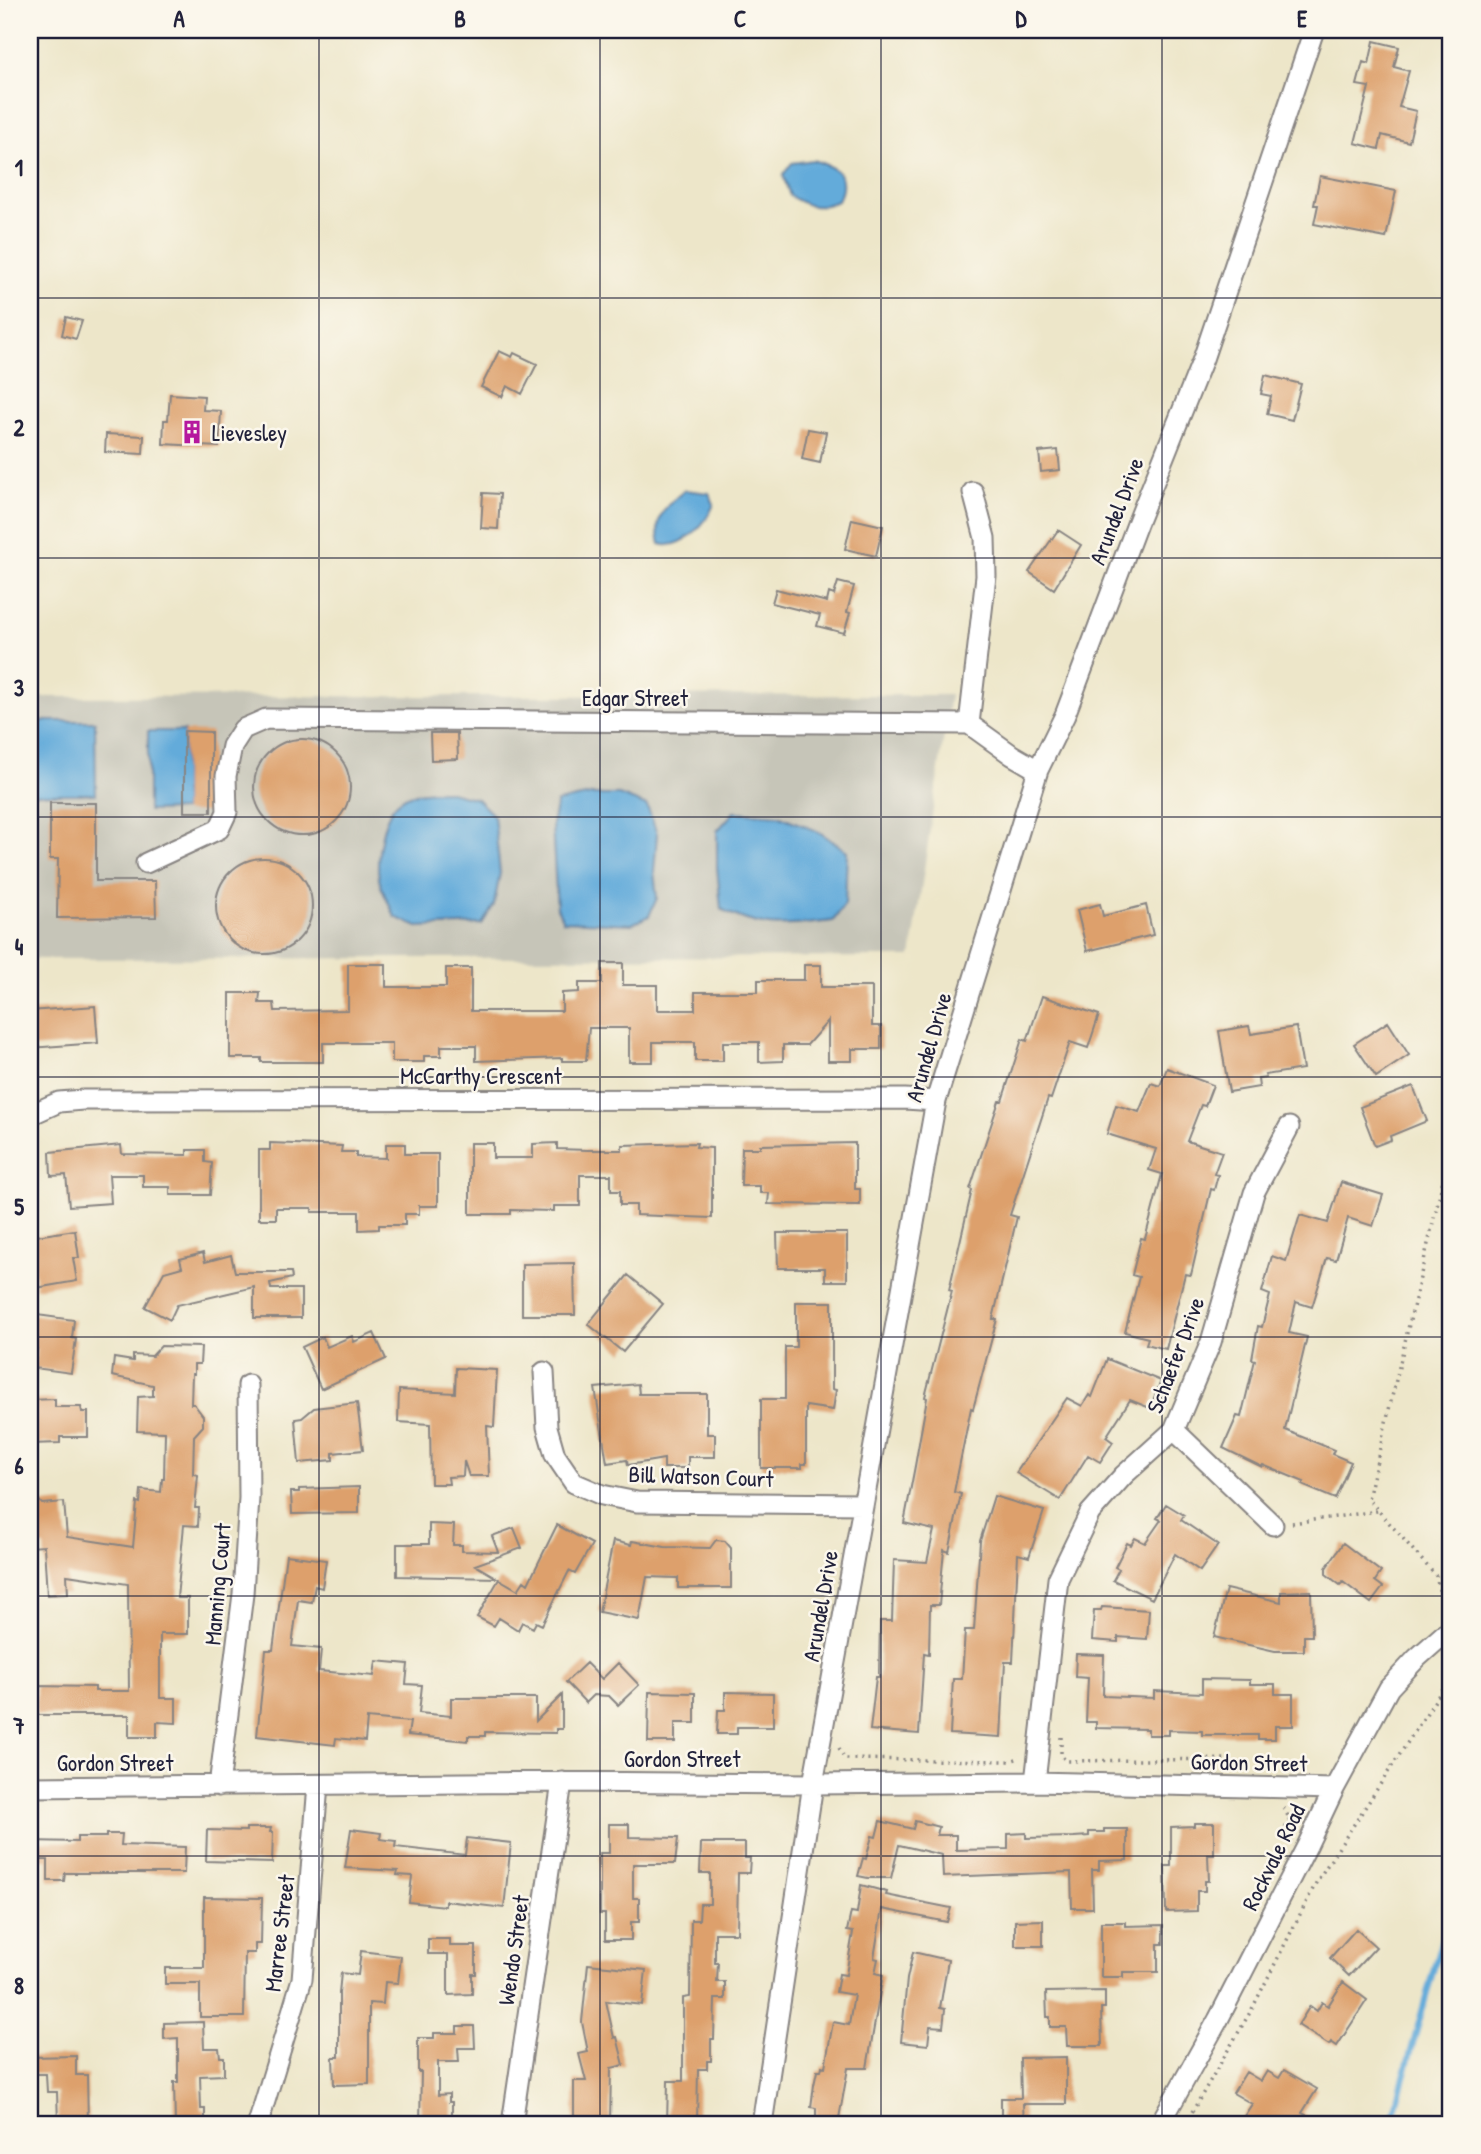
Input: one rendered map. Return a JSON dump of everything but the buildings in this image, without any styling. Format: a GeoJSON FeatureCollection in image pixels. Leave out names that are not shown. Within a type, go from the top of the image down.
{"type":"FeatureCollection","features":[{"type":"Feature","properties":{"kind":"street","name":"Arundel Drive"},"geometry":{"type":"LineString","coordinates":[[762,2124],[813,1784],[936,1101],[1038,770],[1065,715],[1203,359],[1314,30]]}},
{"type":"Feature","properties":{"kind":"street"},"geometry":{"type":"LineString","coordinates":[[973,492],[985,538],[986,576],[969,724],[1038,770]]}},
{"type":"Feature","properties":{"kind":"street","name":"Edgar Street"},"geometry":{"type":"LineString","coordinates":[[146,863],[219,829],[227,812],[226,776],[232,746],[243,729],[266,719],[969,724]]}},
{"type":"Feature","properties":{"kind":"street","name":"McCarthy Crescent"},"geometry":{"type":"LineString","coordinates":[[30,1115],[59,1102],[83,1100],[936,1101]]}},
{"type":"Feature","properties":{"kind":"street","name":"Schaefer Drive"},"geometry":{"type":"LineString","coordinates":[[1035,1782],[1058,1579],[1090,1513],[1124,1475],[1174,1430],[1211,1342],[1254,1193],[1289,1127]]}},
{"type":"Feature","properties":{"kind":"street","name":"Bill Watson Court"},"geometry":{"type":"LineString","coordinates":[[544,1372],[547,1427],[555,1455],[574,1483],[602,1495],[638,1502],[863,1504]]}},
{"type":"Feature","properties":{"kind":"street","name":"Manning Court"},"geometry":{"type":"LineString","coordinates":[[219,1786],[243,1594],[249,1497],[248,1385]]}},
{"type":"Feature","properties":{"kind":"street"},"geometry":{"type":"LineString","coordinates":[[1174,1430],[1273,1525]]}},
{"type":"Feature","properties":{"kind":"street","name":"Rockvale Road"},"geometry":{"type":"LineString","coordinates":[[1160,2124],[1230,1997],[1334,1789],[1389,1688],[1450,1629]]}},
{"type":"Feature","properties":{"kind":"street","name":"Gordon Street"},"geometry":{"type":"LineString","coordinates":[[30,1787],[562,1782],[1035,1782],[1334,1789]]}},
{"type":"Feature","properties":{"kind":"street","name":"Wendo Street"},"geometry":{"type":"LineString","coordinates":[[512,2124],[562,1782]]}},
{"type":"Feature","properties":{"kind":"street","name":"Marree Street"},"geometry":{"type":"LineString","coordinates":[[258,2124],[302,1979],[318,1785]]}},
{"type":"Feature","properties":{"kind":"path"},"geometry":{"type":"LineString","coordinates":[[1450,1629],[1436,1576],[1368,1499],[1451,1146]]}},
{"type":"Feature","properties":{"kind":"path"},"geometry":{"type":"LineString","coordinates":[[1306,1522],[1378,1511]]}},
{"type":"Feature","properties":{"kind":"path"},"geometry":{"type":"LineString","coordinates":[[1185,2124],[1252,2009],[1317,1881],[1451,1676]]}},
{"type":"Feature","properties":{"kind":"path"},"geometry":{"type":"LineString","coordinates":[[1050,1735],[1060,1735],[1061,1755],[1066,1761],[1230,1759],[1230,1764]]}},
{"type":"Feature","properties":{"kind":"path"},"geometry":{"type":"LineString","coordinates":[[835,1741],[845,1759],[1009,1761],[1023,1757]]}},
{"type":"Feature","properties":{"kind":"path"},"geometry":{"type":"LineString","coordinates":[[1277,1804],[1285,1809],[1290,1819],[1284,1831],[1293,1837]]}},
{"type":"Feature","properties":{"kind":"path"},"geometry":{"type":"LineString","coordinates":[[1324,1855],[1331,1859]]}},
{"type":"Feature","properties":{"kind":"shaded area"},"geometry":{"type":"Polygon","coordinates":[[[950,695],[911,957],[30,959],[30,697],[950,695]]]}},
{"type":"Feature","properties":{"kind":"water"},"geometry":{"type":"Polygon","coordinates":[[[813,160],[839,173],[842,184],[838,201],[814,206],[790,196],[783,175],[792,163],[813,160]]]}},
{"type":"Feature","properties":{"kind":"water"},"geometry":{"type":"Polygon","coordinates":[[[685,490],[709,493],[714,504],[711,511],[693,534],[677,543],[660,544],[658,526],[662,513],[685,490]]]}},
{"type":"Feature","properties":{"kind":"water"},"geometry":{"type":"Polygon","coordinates":[[[30,721],[95,721],[96,794],[30,794],[30,721]]]}},
{"type":"Feature","properties":{"kind":"water"},"geometry":{"type":"Polygon","coordinates":[[[148,731],[184,731],[184,810],[148,811],[148,731]]]}},
{"type":"Feature","properties":{"kind":"water"},"geometry":{"type":"Polygon","coordinates":[[[446,791],[477,799],[494,816],[500,873],[494,905],[482,924],[418,927],[395,917],[384,894],[378,867],[380,842],[392,809],[403,798],[421,792],[446,791]]]}},
{"type":"Feature","properties":{"kind":"water"},"geometry":{"type":"Polygon","coordinates":[[[591,795],[619,795],[647,806],[657,834],[654,872],[657,898],[649,916],[632,924],[563,921],[557,908],[552,824],[557,802],[591,795]]]}},
{"type":"Feature","properties":{"kind":"water"},"geometry":{"type":"Polygon","coordinates":[[[734,812],[778,815],[819,832],[847,851],[845,904],[833,921],[776,926],[750,921],[721,909],[717,831],[734,812]]]}},
{"type":"Feature","properties":{"kind":"waterway"},"geometry":{"type":"LineString","coordinates":[[1391,2124],[1451,1906]]}},
{"type":"Feature","properties":{"kind":"place","name":"Lievesley"},"geometry":{"type":"Point","coordinates":[192,432]}}]}
